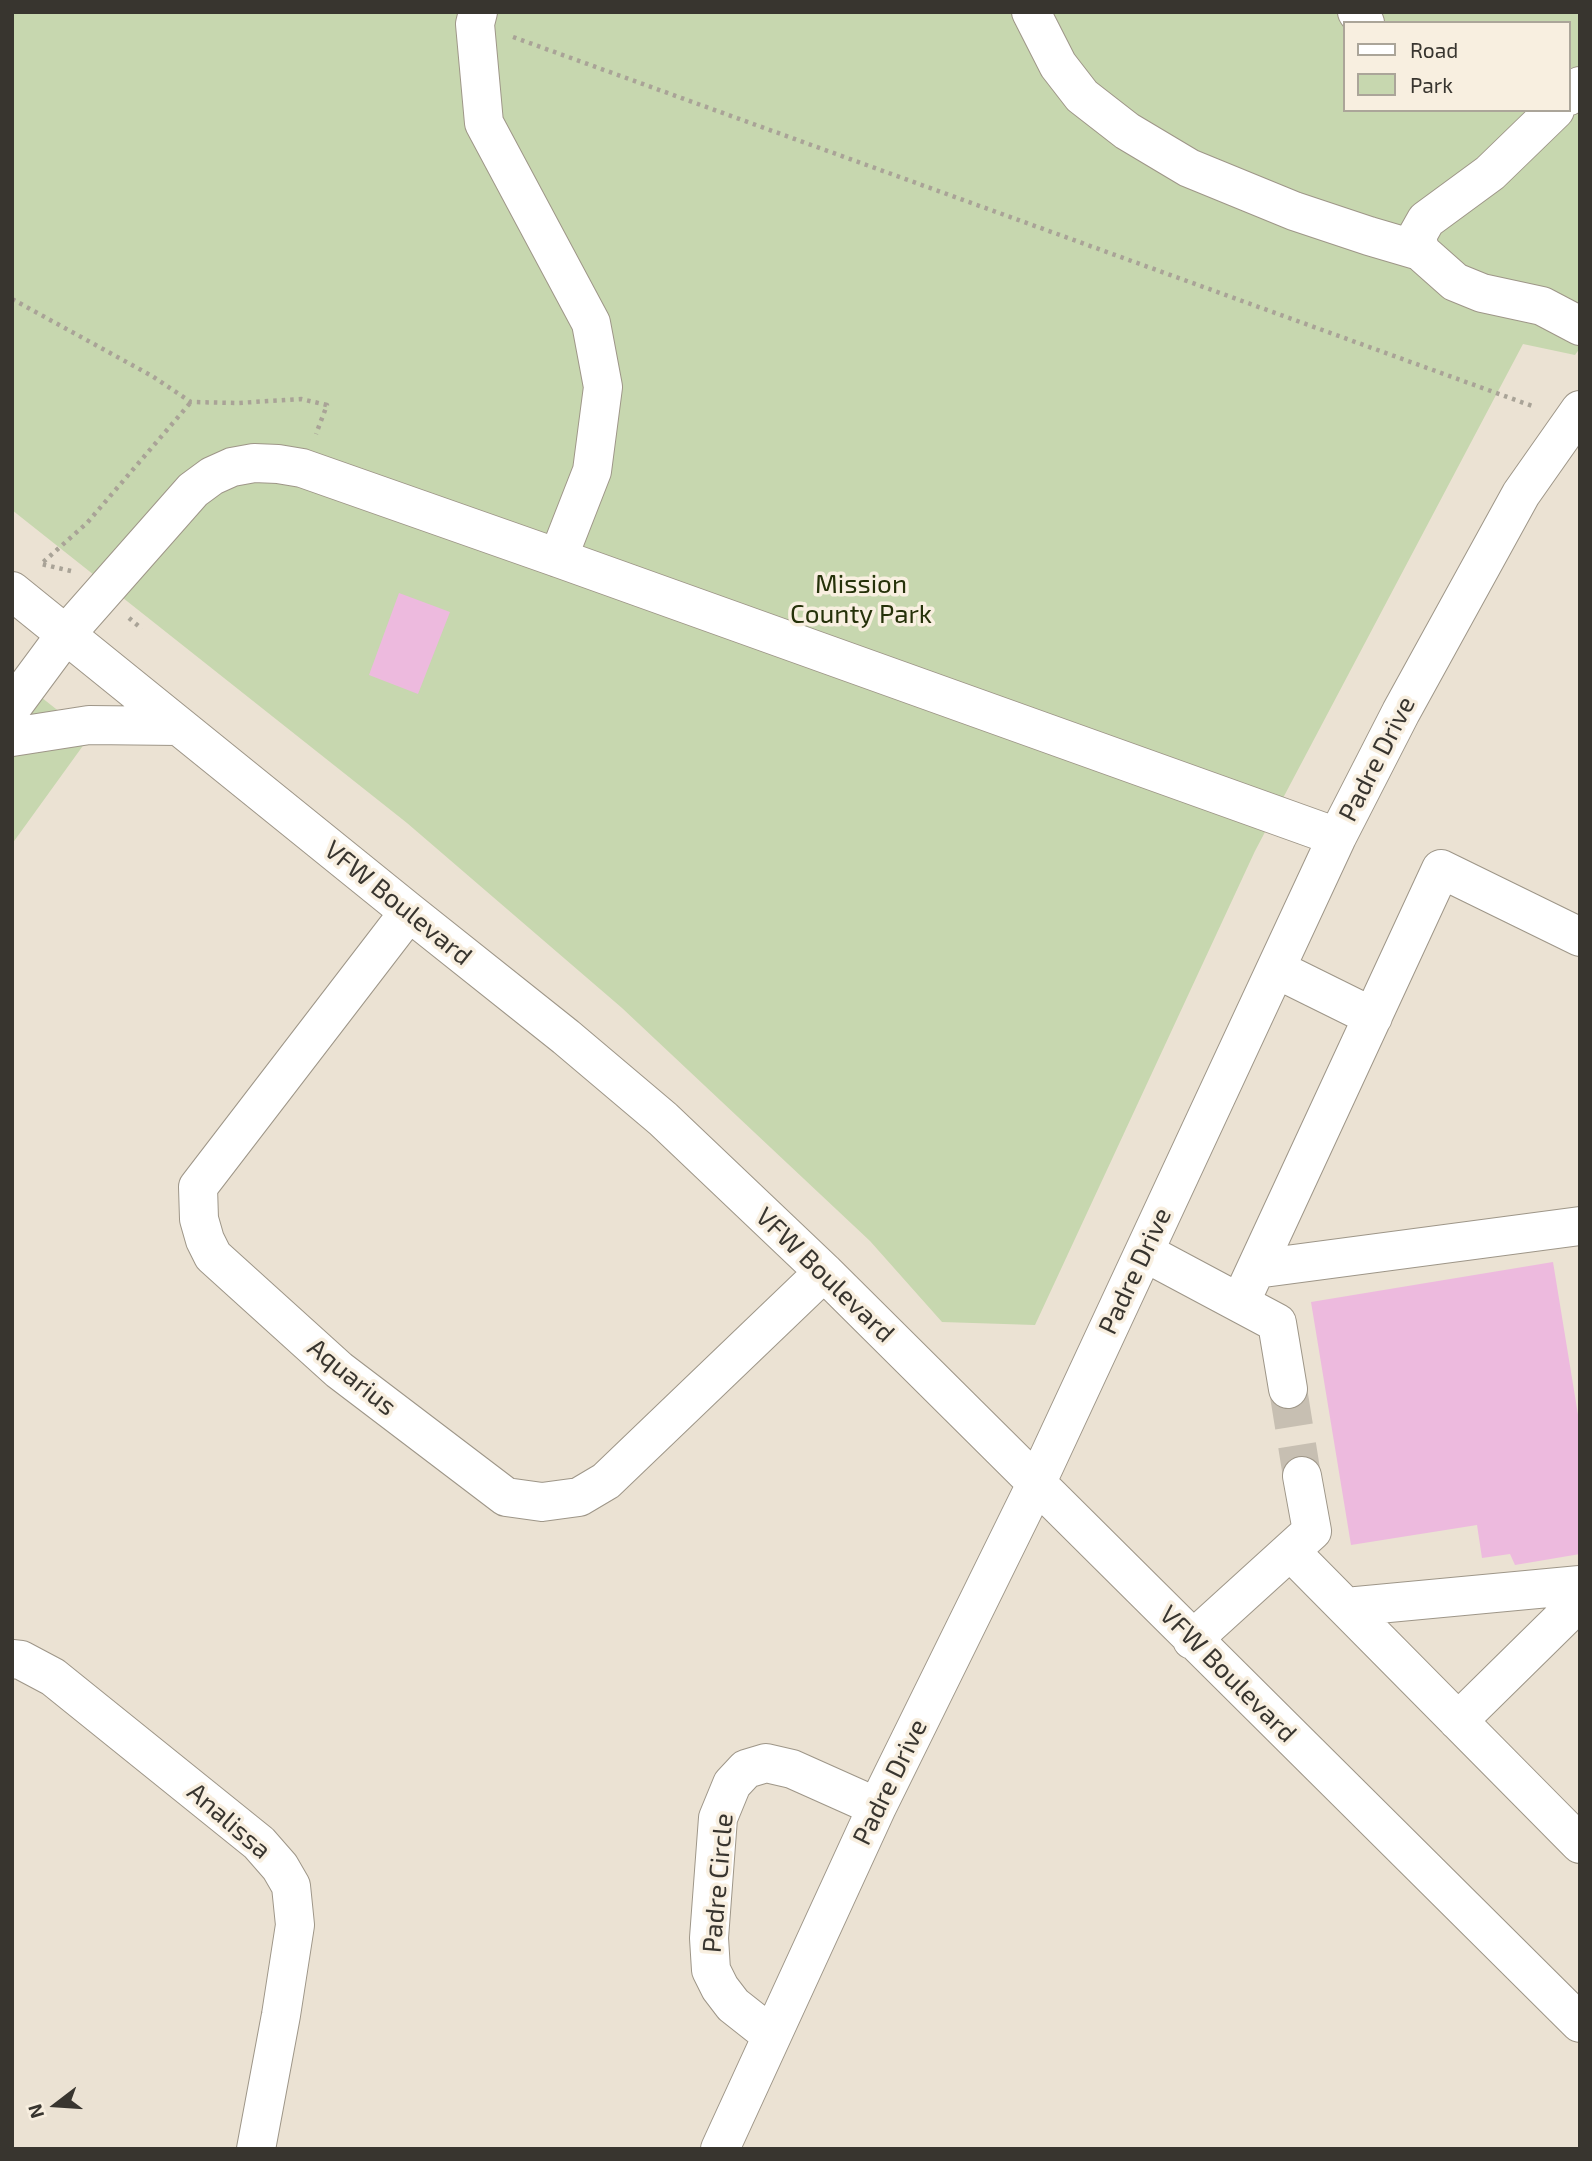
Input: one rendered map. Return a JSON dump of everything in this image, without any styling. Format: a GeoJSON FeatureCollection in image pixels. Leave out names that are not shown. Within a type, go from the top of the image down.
{"type":"FeatureCollection","features":[{"type":"Feature","properties":{"kind":"street"},"geometry":{"type":"LineString","coordinates":[[1031,12],[1058,65],[1082,96],[1127,131],[1189,168],[1294,211],[1420,251],[1455,282],[1482,293],[1542,306],[1580,326]]}},
{"type":"Feature","properties":{"kind":"street"},"geometry":{"type":"LineString","coordinates":[[476,18],[484,123],[591,323],[603,387],[592,471],[558,558]]}},
{"type":"Feature","properties":{"kind":"street"},"geometry":{"type":"LineString","coordinates":[[1420,251],[1417,236],[1426,220],[1490,173],[1553,112]]}},
{"type":"Feature","properties":{"kind":"street","name":"Padre Drive"},"geometry":{"type":"LineString","coordinates":[[720,2149],[877,1807],[1036,1484],[1337,837],[1401,712],[1521,494],[1576,415]]}},
{"type":"Feature","properties":{"kind":"street"},"geometry":{"type":"LineString","coordinates":[[12,707],[66,634],[193,490],[212,475],[232,467],[254,463],[278,464],[302,468],[558,558],[1337,837]]}},
{"type":"Feature","properties":{"kind":"street","name":"VFW Boulevard"},"geometry":{"type":"LineString","coordinates":[[12,591],[566,1037],[663,1119],[824,1272],[1580,2023]]}},
{"type":"Feature","properties":{"kind":"street"},"geometry":{"type":"LineString","coordinates":[[12,737],[89,725],[179,726]]}},
{"type":"Feature","properties":{"kind":"street"},"geometry":{"type":"LineString","coordinates":[[1240,1303],[1441,869],[1580,937]]}},
{"type":"Feature","properties":{"kind":"street","name":"Aquarius"},"geometry":{"type":"LineString","coordinates":[[409,912],[198,1187],[199,1219],[205,1240],[214,1256],[339,1370],[506,1497],[542,1502],[579,1497],[606,1481],[824,1272]]}},
{"type":"Feature","properties":{"kind":"street"},"geometry":{"type":"LineString","coordinates":[[1276,969],[1373,1017]]}},
{"type":"Feature","properties":{"kind":"street"},"geometry":{"type":"LineString","coordinates":[[1256,1269],[1580,1226]]}},
{"type":"Feature","properties":{"kind":"street"},"geometry":{"type":"LineString","coordinates":[[1144,1252],[1277,1323],[1288,1389]]}},
{"type":"Feature","properties":{"kind":"street"},"geometry":{"type":"LineString","coordinates":[[1192,1640],[1312,1531],[1302,1476]]}},
{"type":"Feature","properties":{"kind":"street"},"geometry":{"type":"LineString","coordinates":[[1290,1551],[1580,1844]]}},
{"type":"Feature","properties":{"kind":"street"},"geometry":{"type":"LineString","coordinates":[[1346,1607],[1580,1585]]}},
{"type":"Feature","properties":{"kind":"street"},"geometry":{"type":"LineString","coordinates":[[1458,1721],[1580,1601]]}},
{"type":"Feature","properties":{"kind":"street","name":"Analissa"},"geometry":{"type":"LineString","coordinates":[[12,1659],[21,1660],[53,1677],[248,1834],[280,1867],[291,1886],[295,1925],[256,2149]]}},
{"type":"Feature","properties":{"kind":"street","name":"Padre Circle"},"geometry":{"type":"LineString","coordinates":[[771,2035],[733,2005],[711,1970],[709,1938],[718,1818],[732,1783],[746,1769],[766,1763],[792,1769],[877,1807]]}},
{"type":"Feature","properties":{"kind":"path"},"geometry":{"type":"LineString","coordinates":[[476,18],[1576,415]]}},
{"type":"Feature","properties":{"kind":"path"},"geometry":{"type":"LineString","coordinates":[[12,299],[152,376],[191,402],[238,403],[301,399],[327,405],[302,468]]}},
{"type":"Feature","properties":{"kind":"path"},"geometry":{"type":"LineString","coordinates":[[69,569],[41,564],[87,523],[191,402]]}},
{"type":"Feature","properties":{"kind":"green space","name":"Mission County Park"},"geometry":{"type":"Polygon","coordinates":[[[12,12],[1580,12],[1580,348],[1575,355],[1523,344],[1255,851],[1035,1325],[942,1322],[870,1241],[622,1008],[407,823],[12,510],[12,12]]]}},
{"type":"Feature","properties":{"kind":"green space"},"geometry":{"type":"Polygon","coordinates":[[[12,674],[90,736],[12,844],[12,674]]]}},
{"type":"Feature","properties":{"kind":"building"},"geometry":{"type":"Polygon","coordinates":[[[399,593],[450,612],[418,694],[369,675],[399,593]]]}},
{"type":"Feature","properties":{"kind":"building"},"geometry":{"type":"Polygon","coordinates":[[[1553,1262],[1580,1427],[1580,1554],[1515,1565],[1510,1554],[1482,1558],[1477,1525],[1351,1545],[1311,1302],[1553,1262]]]}},
{"type":"Feature","properties":{"kind":"tunnel"},"geometry":{"type":"LineString","coordinates":[[1288,1389],[1302,1476]]}}]}
